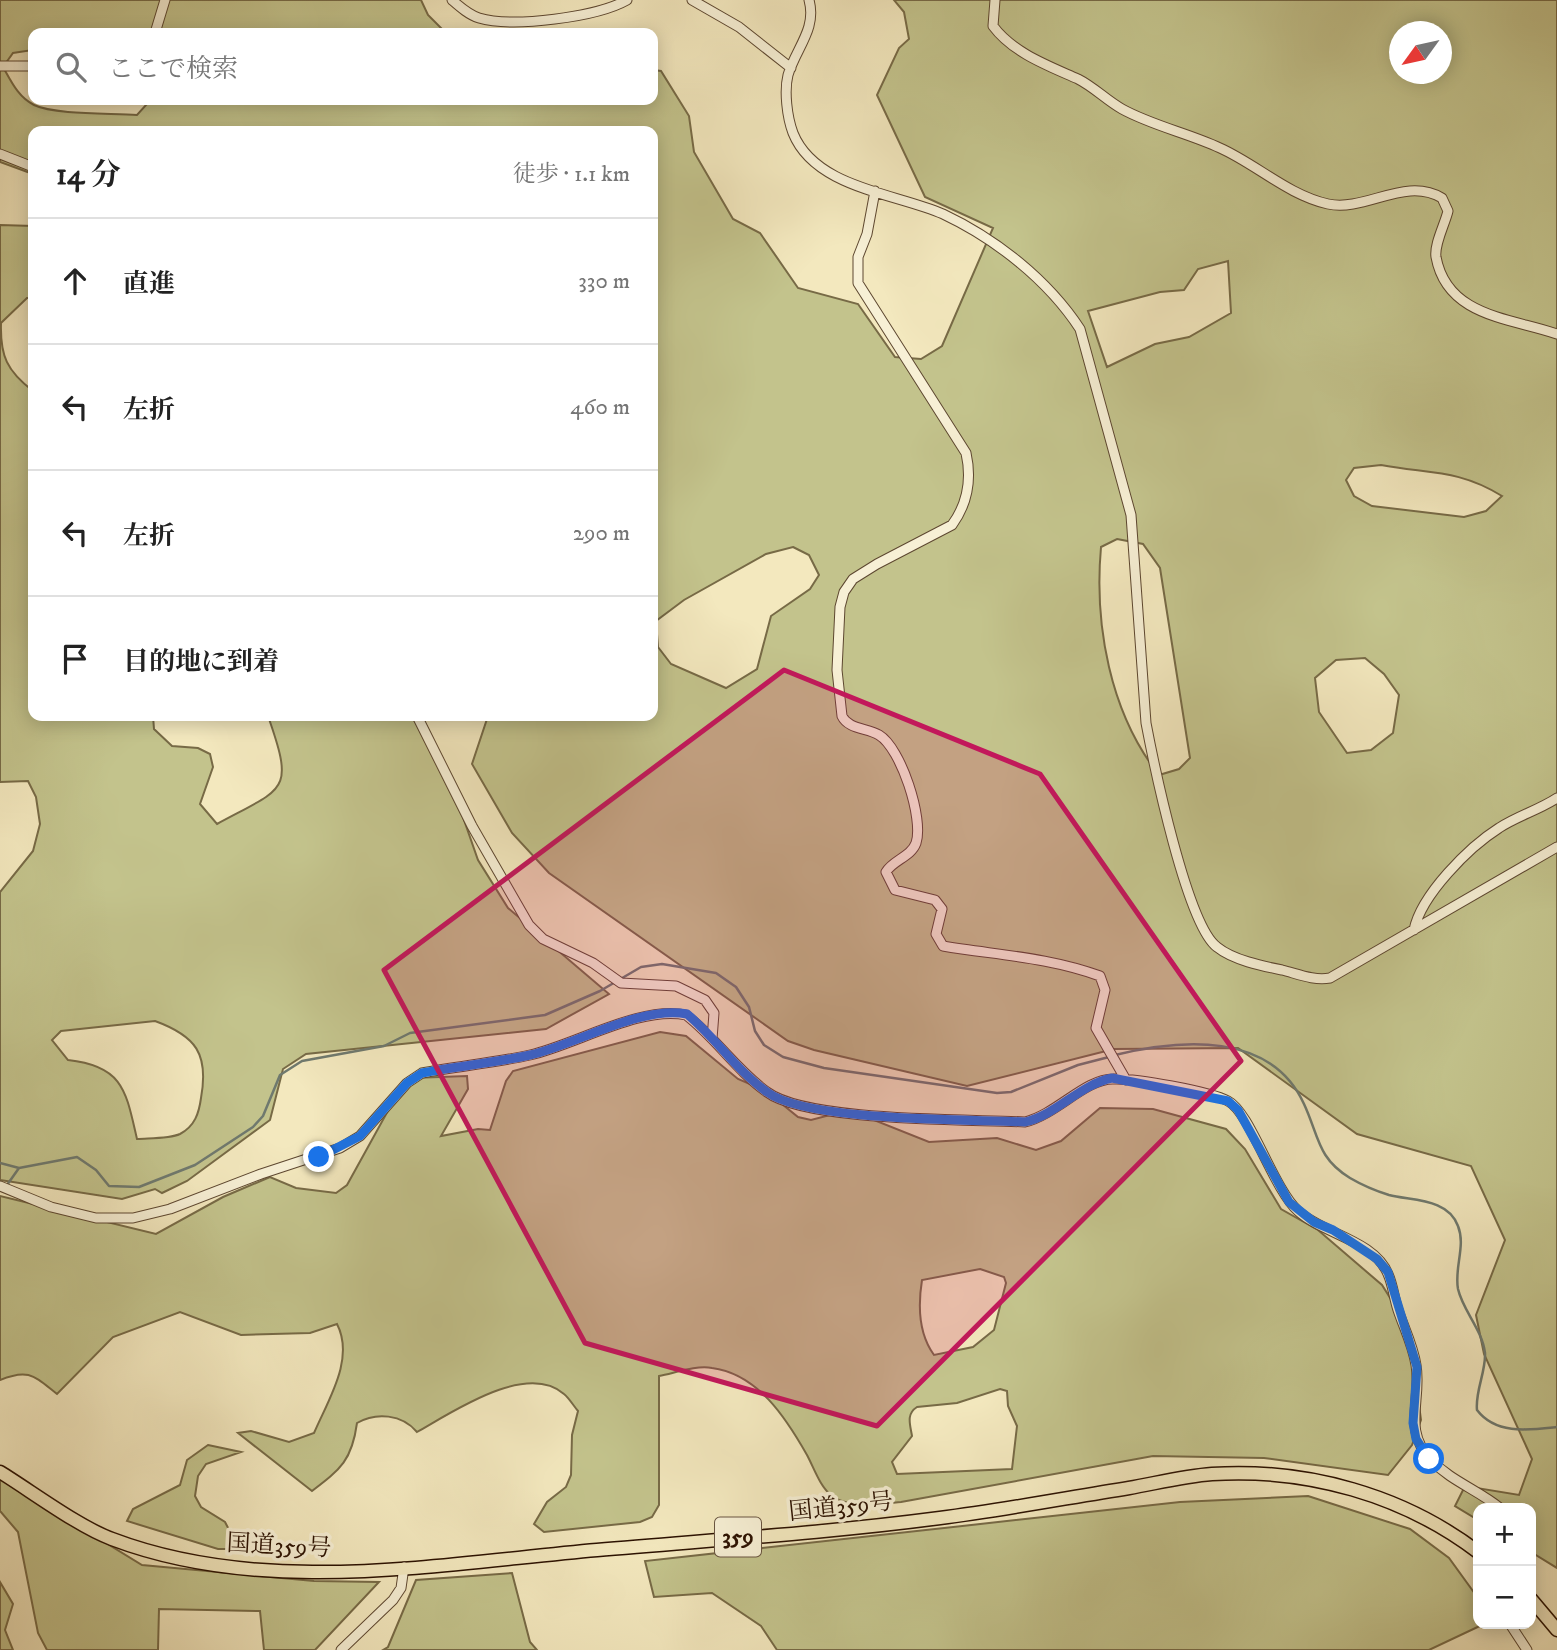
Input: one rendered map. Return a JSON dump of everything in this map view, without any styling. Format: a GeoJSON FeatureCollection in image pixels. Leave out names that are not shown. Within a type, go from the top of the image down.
{"type":"FeatureCollection","features":[{"type":"Feature","properties":{"kind":"highway","name":"国道359号"},"geometry":{"type":"LineString","coordinates":[[0,1472],[109,1538],[177,1558],[261,1569],[322,1571],[404,1567],[941,1518],[1210,1474],[1303,1478],[1363,1492],[1451,1532],[1473,1548]]}},
{"type":"Feature","properties":{"kind":"highway"},"geometry":{"type":"LineString","coordinates":[[1536,1605],[1557,1630]]}},
{"type":"Feature","properties":{"kind":"street"},"geometry":{"type":"LineString","coordinates":[[157,28],[165,0]]}},
{"type":"Feature","properties":{"kind":"street"},"geometry":{"type":"LineString","coordinates":[[452,0],[478,18],[500,21],[594,12],[613,8],[627,0]]}},
{"type":"Feature","properties":{"kind":"street"},"geometry":{"type":"LineString","coordinates":[[692,0],[739,27],[791,68]]}},
{"type":"Feature","properties":{"kind":"street"},"geometry":{"type":"LineString","coordinates":[[809,0],[811,22],[791,68],[786,98],[793,132],[802,149],[813,160],[839,177],[942,214],[987,239],[1047,288],[1066,307],[1080,329],[1133,527],[1146,723],[1176,848],[1208,939],[1225,952],[1269,968],[1320,980],[1347,970],[1557,847]]}},
{"type":"Feature","properties":{"kind":"street"},"geometry":{"type":"LineString","coordinates":[[995,0],[993,26],[1000,36],[1046,66],[1084,83],[1120,108],[1144,120],[1236,155],[1302,195],[1342,205],[1394,193],[1424,191],[1442,198],[1448,211],[1436,258],[1451,289],[1465,304],[1480,311],[1557,334]]}},
{"type":"Feature","properties":{"kind":"street"},"geometry":{"type":"LineString","coordinates":[[0,66],[28,66]]}},
{"type":"Feature","properties":{"kind":"street"},"geometry":{"type":"LineString","coordinates":[[0,153],[28,165]]}},
{"type":"Feature","properties":{"kind":"street"},"geometry":{"type":"LineString","coordinates":[[875,191],[867,234],[858,257],[858,282],[966,453],[969,466],[965,503],[952,525],[853,579],[840,607],[837,670],[842,716],[852,725],[880,735],[897,756],[918,826],[913,850],[886,872],[895,890],[935,900],[942,909],[936,934],[943,946],[1035,958],[1100,976],[1105,990],[1097,1028],[1126,1080]]}},
{"type":"Feature","properties":{"kind":"street"},"geometry":{"type":"LineString","coordinates":[[420,721],[477,836],[529,925],[543,939],[593,963],[621,983],[676,986],[705,1000],[714,1013],[712,1039]]}},
{"type":"Feature","properties":{"kind":"street"},"geometry":{"type":"LineString","coordinates":[[1414,930],[1422,905],[1479,842],[1502,826],[1557,798]]}},
{"type":"Feature","properties":{"kind":"street"},"geometry":{"type":"LineString","coordinates":[[0,1186],[51,1207],[96,1218],[133,1218],[170,1209],[261,1174],[340,1148],[360,1136],[407,1083],[422,1073],[531,1055],[612,1026],[664,1013],[687,1014],[769,1094],[792,1103],[830,1111],[1025,1122],[1044,1118],[1094,1082],[1126,1080],[1228,1101],[1238,1110],[1289,1202],[1314,1222],[1333,1230],[1377,1259],[1388,1272],[1417,1367],[1413,1423],[1416,1439],[1429,1459],[1452,1479],[1477,1491],[1493,1503]]}},
{"type":"Feature","properties":{"kind":"street"},"geometry":{"type":"LineString","coordinates":[[341,1650],[393,1600],[401,1588],[404,1567]]}},
{"type":"Feature","properties":{"kind":"street"},"geometry":{"type":"LineString","coordinates":[[1513,1629],[1527,1650]]}},
{"type":"Feature","properties":{"kind":"highlighted area"},"geometry":{"type":"Polygon","coordinates":[[[784,670],[1040,774],[1241,1061],[877,1426],[585,1343],[384,970],[784,670]]]}},
{"type":"Feature","properties":{"kind":"green space"},"geometry":{"type":"Polygon","coordinates":[[[0,0],[421,0],[428,15],[441,28],[28,28],[28,51],[13,53],[3,67],[28,105],[69,112],[137,115],[146,105],[658,105],[658,71],[661,71],[689,116],[694,152],[733,219],[760,233],[798,288],[858,304],[895,357],[921,359],[942,346],[993,228],[925,197],[877,95],[899,48],[909,39],[904,12],[894,0],[1557,0],[1557,1568],[1536,1555],[1536,1503],[1473,1503],[1473,1517],[1455,1506],[1465,1486],[1519,1495],[1532,1459],[1484,1354],[1476,1315],[1505,1240],[1471,1166],[1357,1134],[1238,1048],[1114,1049],[967,1086],[814,1050],[788,1041],[549,873],[512,833],[472,764],[486,721],[658,721],[658,647],[671,664],[726,688],[757,669],[771,616],[810,589],[819,575],[809,555],[793,547],[766,554],[684,600],[658,620],[658,126],[28,126],[28,172],[0,162],[0,0]],[[1228,261],[1198,269],[1184,290],[1160,292],[1088,311],[1107,367],[1155,344],[1189,337],[1231,313],[1228,261]],[[1381,465],[1354,468],[1346,480],[1354,496],[1372,506],[1464,517],[1486,511],[1502,496],[1457,477],[1381,465]],[[1117,539],[1101,547],[1099,577],[1103,637],[1117,696],[1128,724],[1159,775],[1179,769],[1190,758],[1160,568],[1143,544],[1117,539]],[[1365,658],[1336,660],[1315,678],[1319,712],[1347,753],[1371,750],[1393,733],[1399,695],[1384,674],[1365,658]]]}},
{"type":"Feature","properties":{"kind":"green space"},"geometry":{"type":"Polygon","coordinates":[[[0,225],[28,226],[28,298],[1,323],[2,345],[7,362],[17,377],[28,387],[28,721],[153,721],[154,729],[172,746],[198,748],[210,754],[213,767],[200,804],[217,824],[270,794],[278,785],[282,774],[281,760],[270,721],[415,721],[442,757],[478,860],[508,908],[609,994],[546,1029],[306,1054],[283,1069],[270,1120],[187,1181],[162,1193],[155,1189],[122,1199],[0,1180],[0,892],[33,851],[40,824],[36,797],[28,781],[0,782],[0,225]],[[155,1021],[61,1031],[52,1040],[68,1060],[87,1063],[112,1075],[125,1095],[137,1139],[165,1138],[180,1134],[193,1123],[199,1109],[203,1083],[201,1058],[190,1040],[155,1021]]]}},
{"type":"Feature","properties":{"kind":"green space"},"geometry":{"type":"Polygon","coordinates":[[[660,1032],[686,1036],[738,1079],[766,1091],[798,1117],[811,1120],[849,1110],[929,1142],[997,1138],[1036,1150],[1061,1141],[1100,1108],[1153,1109],[1226,1129],[1245,1149],[1281,1209],[1318,1230],[1382,1285],[1397,1309],[1412,1352],[1421,1420],[1412,1445],[1388,1475],[1264,1458],[1153,1456],[901,1502],[857,1504],[840,1500],[828,1492],[790,1427],[757,1388],[728,1372],[699,1368],[659,1376],[659,1505],[652,1517],[640,1522],[544,1532],[534,1524],[547,1502],[566,1487],[571,1475],[572,1435],[578,1411],[564,1394],[548,1385],[530,1383],[489,1394],[417,1432],[396,1418],[380,1416],[364,1419],[357,1423],[352,1446],[344,1463],[312,1491],[238,1433],[251,1431],[289,1442],[314,1433],[338,1379],[341,1365],[342,1337],[337,1324],[310,1333],[241,1335],[180,1312],[113,1337],[57,1394],[25,1374],[0,1380],[0,1196],[156,1234],[223,1197],[270,1177],[296,1188],[336,1193],[347,1185],[395,1098],[412,1078],[467,1076],[468,1089],[441,1136],[478,1129],[490,1130],[506,1081],[513,1071],[660,1032]],[[980,1269],[922,1280],[920,1319],[925,1338],[934,1355],[973,1347],[994,1330],[1006,1283],[1004,1277],[980,1269]],[[1000,1389],[957,1403],[917,1407],[911,1413],[912,1436],[892,1462],[897,1474],[1012,1469],[1017,1426],[1008,1406],[1007,1391],[1000,1389]]]}},
{"type":"Feature","properties":{"kind":"green space"},"geometry":{"type":"Polygon","coordinates":[[[208,1445],[241,1452],[206,1464],[198,1476],[195,1496],[201,1507],[225,1522],[237,1545],[231,1549],[218,1549],[127,1521],[133,1509],[180,1485],[187,1460],[208,1445]]]}},
{"type":"Feature","properties":{"kind":"green space"},"geometry":{"type":"Polygon","coordinates":[[[0,1478],[142,1565],[314,1581],[379,1582],[315,1650],[264,1650],[260,1611],[159,1609],[158,1650],[47,1650],[38,1633],[18,1532],[0,1511],[0,1478]]]}},
{"type":"Feature","properties":{"kind":"green space"},"geometry":{"type":"Polygon","coordinates":[[[1308,1496],[1410,1529],[1449,1558],[1473,1591],[1473,1629],[1429,1650],[777,1650],[761,1626],[712,1593],[654,1597],[645,1561],[1180,1502],[1308,1496]]]}},
{"type":"Feature","properties":{"kind":"green space"},"geometry":{"type":"Polygon","coordinates":[[[512,1573],[530,1642],[537,1650],[383,1650],[388,1647],[416,1580],[512,1573]]]}},
{"type":"Feature","properties":{"kind":"green space"},"geometry":{"type":"Polygon","coordinates":[[[0,1582],[13,1604],[5,1630],[13,1650],[0,1650],[0,1582]]]}},
{"type":"Feature","properties":{"kind":"waterway"},"geometry":{"type":"LineString","coordinates":[[0,1163],[19,1168],[77,1157],[96,1170],[109,1186],[139,1187],[195,1165],[253,1127],[263,1116],[280,1075],[302,1061],[384,1046],[410,1033],[545,1015],[600,991],[641,967],[662,964],[716,973],[736,987],[749,1007],[755,1031],[764,1045],[783,1057],[824,1068],[997,1093],[1011,1092],[1078,1065],[1109,1057]]}},
{"type":"Feature","properties":{"kind":"waterway"},"geometry":{"type":"LineString","coordinates":[[1115,1055],[1195,1044],[1222,1046],[1247,1052],[1270,1063],[1289,1080],[1304,1104],[1320,1145],[1339,1170],[1379,1192],[1428,1202],[1446,1210],[1453,1217],[1460,1234],[1458,1289],[1485,1353],[1477,1410],[1494,1424],[1503,1427],[1524,1430],[1557,1427]]}},
{"type":"Feature","properties":{"kind":"waterway"},"geometry":{"type":"LineString","coordinates":[[7,1185],[19,1168]]}},
{"type":"Feature","properties":{"kind":"route"},"geometry":{"type":"LineString","coordinates":[[319,1157],[360,1136],[382,1108],[407,1083],[422,1073],[531,1055],[612,1026],[664,1013],[687,1014],[705,1029],[729,1059],[769,1094],[792,1103],[830,1111],[1025,1122],[1044,1118],[1094,1082],[1112,1078],[1206,1095],[1228,1101],[1238,1110],[1273,1177],[1289,1202],[1300,1213],[1333,1230],[1377,1259],[1388,1272],[1417,1367],[1418,1383],[1413,1410],[1416,1439],[1429,1459]]}}]}
